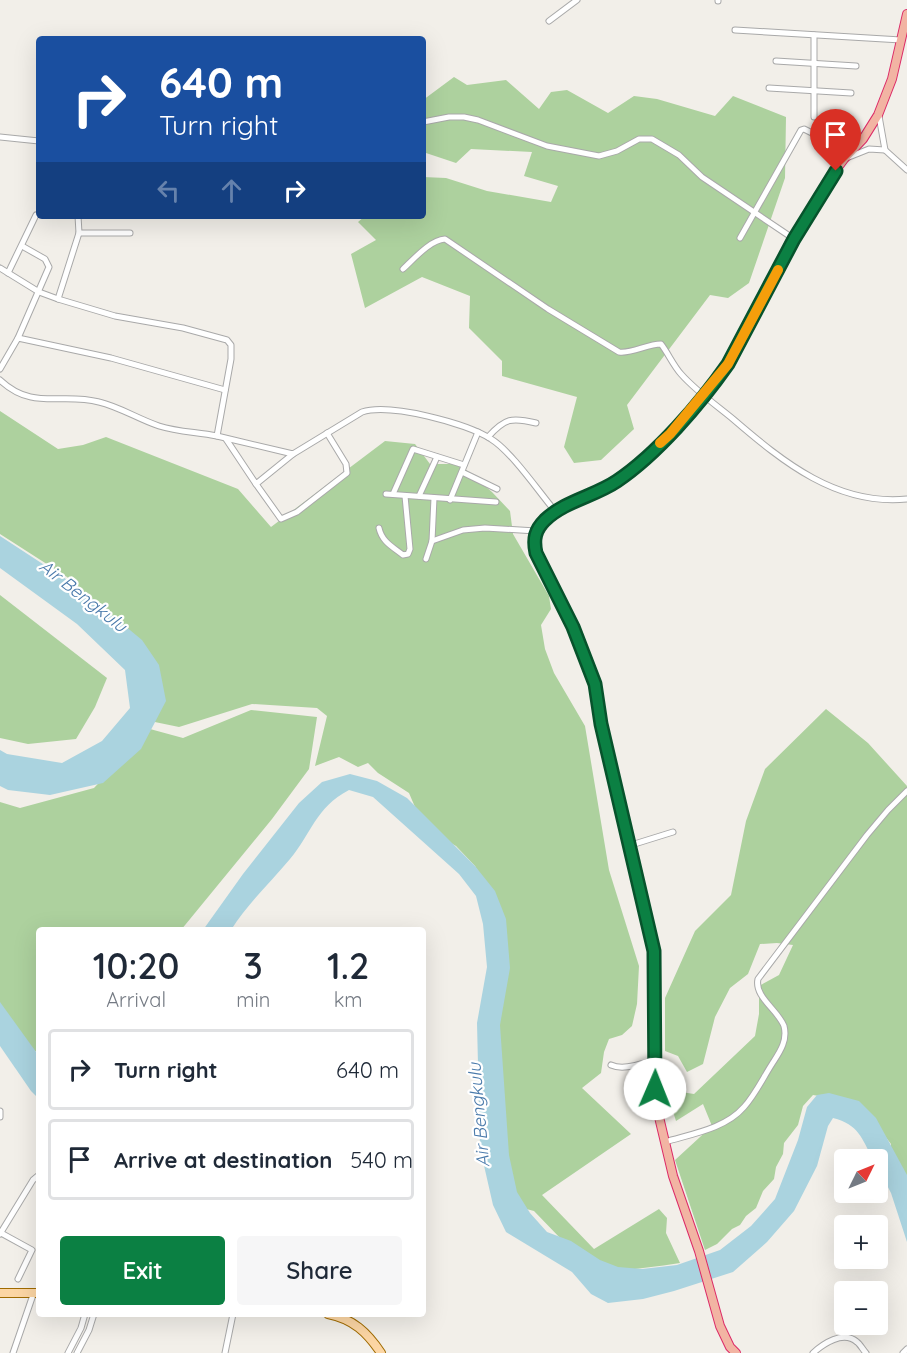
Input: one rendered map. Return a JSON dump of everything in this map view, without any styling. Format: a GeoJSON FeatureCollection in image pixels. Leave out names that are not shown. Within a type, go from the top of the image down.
{"type":"FeatureCollection","features":[{"type":"Feature","properties":{"kind":"highway"},"geometry":{"type":"LineString","coordinates":[[736,1353],[724,1336],[712,1303],[699,1251],[673,1176],[656,1102],[654,951],[601,724],[595,684],[573,627],[536,553],[534,544],[536,531],[555,511],[606,488],[631,470],[670,434],[728,364],[827,182],[862,139],[878,115],[892,79],[907,14]]}},
{"type":"Feature","properties":{"kind":"main road"},"geometry":{"type":"LineString","coordinates":[[0,1293],[36,1292]]}},
{"type":"Feature","properties":{"kind":"main road"},"geometry":{"type":"LineString","coordinates":[[339,1317],[362,1328],[381,1353]]}},
{"type":"Feature","properties":{"kind":"street"},"geometry":{"type":"LineString","coordinates":[[549,21],[577,0]]}},
{"type":"Feature","properties":{"kind":"street"},"geometry":{"type":"LineString","coordinates":[[735,30],[901,40]]}},
{"type":"Feature","properties":{"kind":"street"},"geometry":{"type":"LineString","coordinates":[[814,35],[814,117]]}},
{"type":"Feature","properties":{"kind":"street"},"geometry":{"type":"LineString","coordinates":[[776,61],[856,66]]}},
{"type":"Feature","properties":{"kind":"street"},"geometry":{"type":"LineString","coordinates":[[770,88],[850,93]]}},
{"type":"Feature","properties":{"kind":"street"},"geometry":{"type":"LineString","coordinates":[[878,115],[885,150],[907,170]]}},
{"type":"Feature","properties":{"kind":"street"},"geometry":{"type":"LineString","coordinates":[[426,122],[456,117],[478,120],[547,146],[599,156],[617,151],[639,139],[652,139],[679,155],[702,177],[794,239]]}},
{"type":"Feature","properties":{"kind":"street"},"geometry":{"type":"LineString","coordinates":[[740,238],[802,129],[847,156],[869,149],[885,150]]}},
{"type":"Feature","properties":{"kind":"street"},"geometry":{"type":"LineString","coordinates":[[0,137],[36,141]]}},
{"type":"Feature","properties":{"kind":"street"},"geometry":{"type":"LineString","coordinates":[[8,273],[36,215]]}},
{"type":"Feature","properties":{"kind":"street"},"geometry":{"type":"LineString","coordinates":[[58,298],[79,233],[78,219]]}},
{"type":"Feature","properties":{"kind":"street"},"geometry":{"type":"LineString","coordinates":[[79,233],[130,233]]}},
{"type":"Feature","properties":{"kind":"street"},"geometry":{"type":"LineString","coordinates":[[403,269],[439,240],[445,239],[529,297],[619,352],[661,344],[681,373],[703,395],[762,444],[817,481],[833,489],[860,497],[879,500],[907,499]]}},
{"type":"Feature","properties":{"kind":"street"},"geometry":{"type":"LineString","coordinates":[[0,369],[18,338],[49,267],[48,263],[22,246]]}},
{"type":"Feature","properties":{"kind":"street"},"geometry":{"type":"LineString","coordinates":[[0,268],[39,292],[115,316],[183,328],[230,342],[231,350],[218,436]]}},
{"type":"Feature","properties":{"kind":"street"},"geometry":{"type":"LineString","coordinates":[[18,338],[111,358],[225,390]]}},
{"type":"Feature","properties":{"kind":"street"},"geometry":{"type":"LineString","coordinates":[[0,380],[12,391],[31,398],[96,401],[176,431],[218,436],[292,454]]}},
{"type":"Feature","properties":{"kind":"street"},"geometry":{"type":"LineString","coordinates":[[256,484],[292,454],[352,418],[373,409],[412,412],[488,437],[502,448],[555,511]]}},
{"type":"Feature","properties":{"kind":"street"},"geometry":{"type":"LineString","coordinates":[[488,437],[505,421],[521,419],[537,423]]}},
{"type":"Feature","properties":{"kind":"street"},"geometry":{"type":"LineString","coordinates":[[450,500],[478,432]]}},
{"type":"Feature","properties":{"kind":"street"},"geometry":{"type":"LineString","coordinates":[[226,439],[282,519],[297,512],[347,473],[346,464],[327,433]]}},
{"type":"Feature","properties":{"kind":"street"},"geometry":{"type":"LineString","coordinates":[[496,502],[389,494],[412,450],[463,468],[497,489]]}},
{"type":"Feature","properties":{"kind":"street"},"geometry":{"type":"LineString","coordinates":[[419,496],[437,457]]}},
{"type":"Feature","properties":{"kind":"street"},"geometry":{"type":"LineString","coordinates":[[379,528],[380,535],[386,542],[404,555],[408,554],[410,549],[405,496]]}},
{"type":"Feature","properties":{"kind":"street"},"geometry":{"type":"LineString","coordinates":[[426,559],[432,541],[435,498]]}},
{"type":"Feature","properties":{"kind":"street"},"geometry":{"type":"LineString","coordinates":[[432,541],[463,530],[485,528],[536,531]]}},
{"type":"Feature","properties":{"kind":"street"},"geometry":{"type":"LineString","coordinates":[[665,1142],[711,1128],[731,1118],[744,1108],[781,1050],[785,1039],[783,1026],[758,989],[758,979],[867,835],[907,791]]}},
{"type":"Feature","properties":{"kind":"street"},"geometry":{"type":"LineString","coordinates":[[628,846],[673,832]]}},
{"type":"Feature","properties":{"kind":"street"},"geometry":{"type":"LineString","coordinates":[[610,1065],[617,1068],[628,1067],[656,1060]]}},
{"type":"Feature","properties":{"kind":"street"},"geometry":{"type":"LineString","coordinates":[[0,1111],[0,1117]]}},
{"type":"Feature","properties":{"kind":"street"},"geometry":{"type":"LineString","coordinates":[[18,1279],[32,1250],[0,1234],[36,1178]]}},
{"type":"Feature","properties":{"kind":"street"},"geometry":{"type":"LineString","coordinates":[[32,1182],[36,1183]]}},
{"type":"Feature","properties":{"kind":"street"},"geometry":{"type":"LineString","coordinates":[[13,1353],[36,1295]]}},
{"type":"Feature","properties":{"kind":"street"},"geometry":{"type":"LineString","coordinates":[[68,1353],[84,1317]]}},
{"type":"Feature","properties":{"kind":"street"},"geometry":{"type":"LineString","coordinates":[[77,1353],[93,1317]]}},
{"type":"Feature","properties":{"kind":"street"},"geometry":{"type":"LineString","coordinates":[[225,1353],[233,1317]]}},
{"type":"Feature","properties":{"kind":"street"},"geometry":{"type":"LineString","coordinates":[[813,1353],[825,1343],[840,1338],[850,1338],[856,1341],[866,1353]]}},
{"type":"Feature","properties":{"kind":"street"},"geometry":{"type":"LineString","coordinates":[[903,1353],[907,1349]]}},
{"type":"Feature","properties":{"kind":"green space"},"geometry":{"type":"Polygon","coordinates":[[[454,77],[467,85],[506,80],[539,109],[551,92],[567,90],[608,113],[634,96],[657,99],[715,116],[733,96],[786,117],[785,178],[749,283],[728,298],[710,295],[627,405],[634,429],[601,460],[574,463],[564,447],[577,397],[502,376],[502,361],[469,328],[470,296],[422,277],[365,308],[351,254],[376,240],[358,222],[362,219],[426,219],[426,177],[446,178],[487,191],[551,202],[558,186],[524,176],[532,152],[471,149],[456,163],[426,153],[426,98],[454,77]]]}},
{"type":"Feature","properties":{"kind":"green space"},"geometry":{"type":"Polygon","coordinates":[[[0,411],[58,449],[83,445],[106,437],[238,489],[271,527],[385,441],[415,444],[430,464],[459,464],[510,511],[513,534],[549,596],[551,609],[541,625],[545,649],[554,673],[585,726],[609,870],[639,966],[637,1004],[632,1026],[622,1035],[609,1039],[604,1052],[601,1073],[582,1088],[631,1134],[542,1195],[594,1249],[659,1209],[667,1218],[666,1233],[680,1263],[615,1272],[562,1240],[534,1211],[515,1206],[507,1179],[485,883],[475,866],[456,846],[424,828],[409,793],[378,773],[368,763],[358,767],[339,757],[315,766],[327,716],[317,708],[252,704],[179,727],[150,721],[139,646],[67,577],[0,534],[0,411]]]}},
{"type":"Feature","properties":{"kind":"green space"},"geometry":{"type":"Polygon","coordinates":[[[0,595],[107,678],[95,707],[76,739],[28,744],[0,738],[0,595]]]}},
{"type":"Feature","properties":{"kind":"green space"},"geometry":{"type":"Polygon","coordinates":[[[826,709],[868,743],[907,786],[907,1199],[891,1156],[891,1144],[868,1114],[831,1098],[813,1095],[803,1106],[798,1125],[784,1143],[783,1154],[776,1167],[774,1179],[763,1191],[756,1208],[717,1244],[705,1250],[675,1160],[712,1126],[703,1104],[676,1121],[671,1105],[662,1089],[694,1094],[755,1036],[759,1014],[759,986],[779,975],[793,945],[760,944],[748,974],[730,988],[715,1017],[703,1064],[687,1072],[678,1056],[665,1051],[665,998],[695,931],[731,895],[746,821],[765,769],[826,709]]]}},
{"type":"Feature","properties":{"kind":"green space"},"geometry":{"type":"Polygon","coordinates":[[[251,710],[317,717],[309,769],[272,819],[183,927],[36,927],[36,1052],[0,1010],[0,802],[20,808],[94,788],[150,729],[183,738],[251,710]]]}},
{"type":"Feature","properties":{"kind":"water","name":"Air Bengkulu"},"geometry":{"type":"Polygon","coordinates":[[[0,536],[78,587],[142,640],[159,665],[166,701],[141,749],[103,783],[50,795],[8,790],[0,786],[0,750],[7,754],[62,763],[102,741],[130,708],[125,670],[77,624],[0,568],[0,536]]]}},
{"type":"Feature","properties":{"kind":"water"},"geometry":{"type":"Polygon","coordinates":[[[350,774],[377,781],[407,798],[475,866],[495,891],[506,919],[510,968],[500,1025],[509,1155],[517,1192],[530,1213],[547,1232],[571,1241],[600,1260],[618,1267],[642,1269],[677,1265],[720,1250],[751,1226],[775,1199],[798,1140],[807,1107],[817,1095],[829,1093],[859,1101],[876,1118],[907,1175],[907,1242],[888,1187],[888,1149],[868,1149],[854,1128],[833,1118],[828,1126],[817,1166],[794,1211],[767,1242],[733,1272],[643,1299],[608,1303],[591,1294],[572,1272],[506,1232],[493,1205],[480,1148],[477,1023],[487,967],[483,924],[476,896],[459,874],[373,797],[349,790],[321,813],[290,859],[251,902],[233,927],[205,927],[243,874],[299,803],[322,782],[350,774]]]}},
{"type":"Feature","properties":{"kind":"water"},"geometry":{"type":"Polygon","coordinates":[[[0,1002],[36,1052],[36,1096],[31,1091],[0,1046],[0,1002]]]}},
{"type":"Feature","properties":{"kind":"slow traffic"},"geometry":{"type":"LineString","coordinates":[[660,443],[720,376],[778,270]]}},
{"type":"Feature","properties":{"kind":"route"},"geometry":{"type":"LineString","coordinates":[[655,1089],[654,951],[601,724],[595,684],[573,627],[536,553],[534,544],[536,531],[555,511],[606,488],[631,470],[670,434],[720,376],[804,221],[836,171]]}}]}
